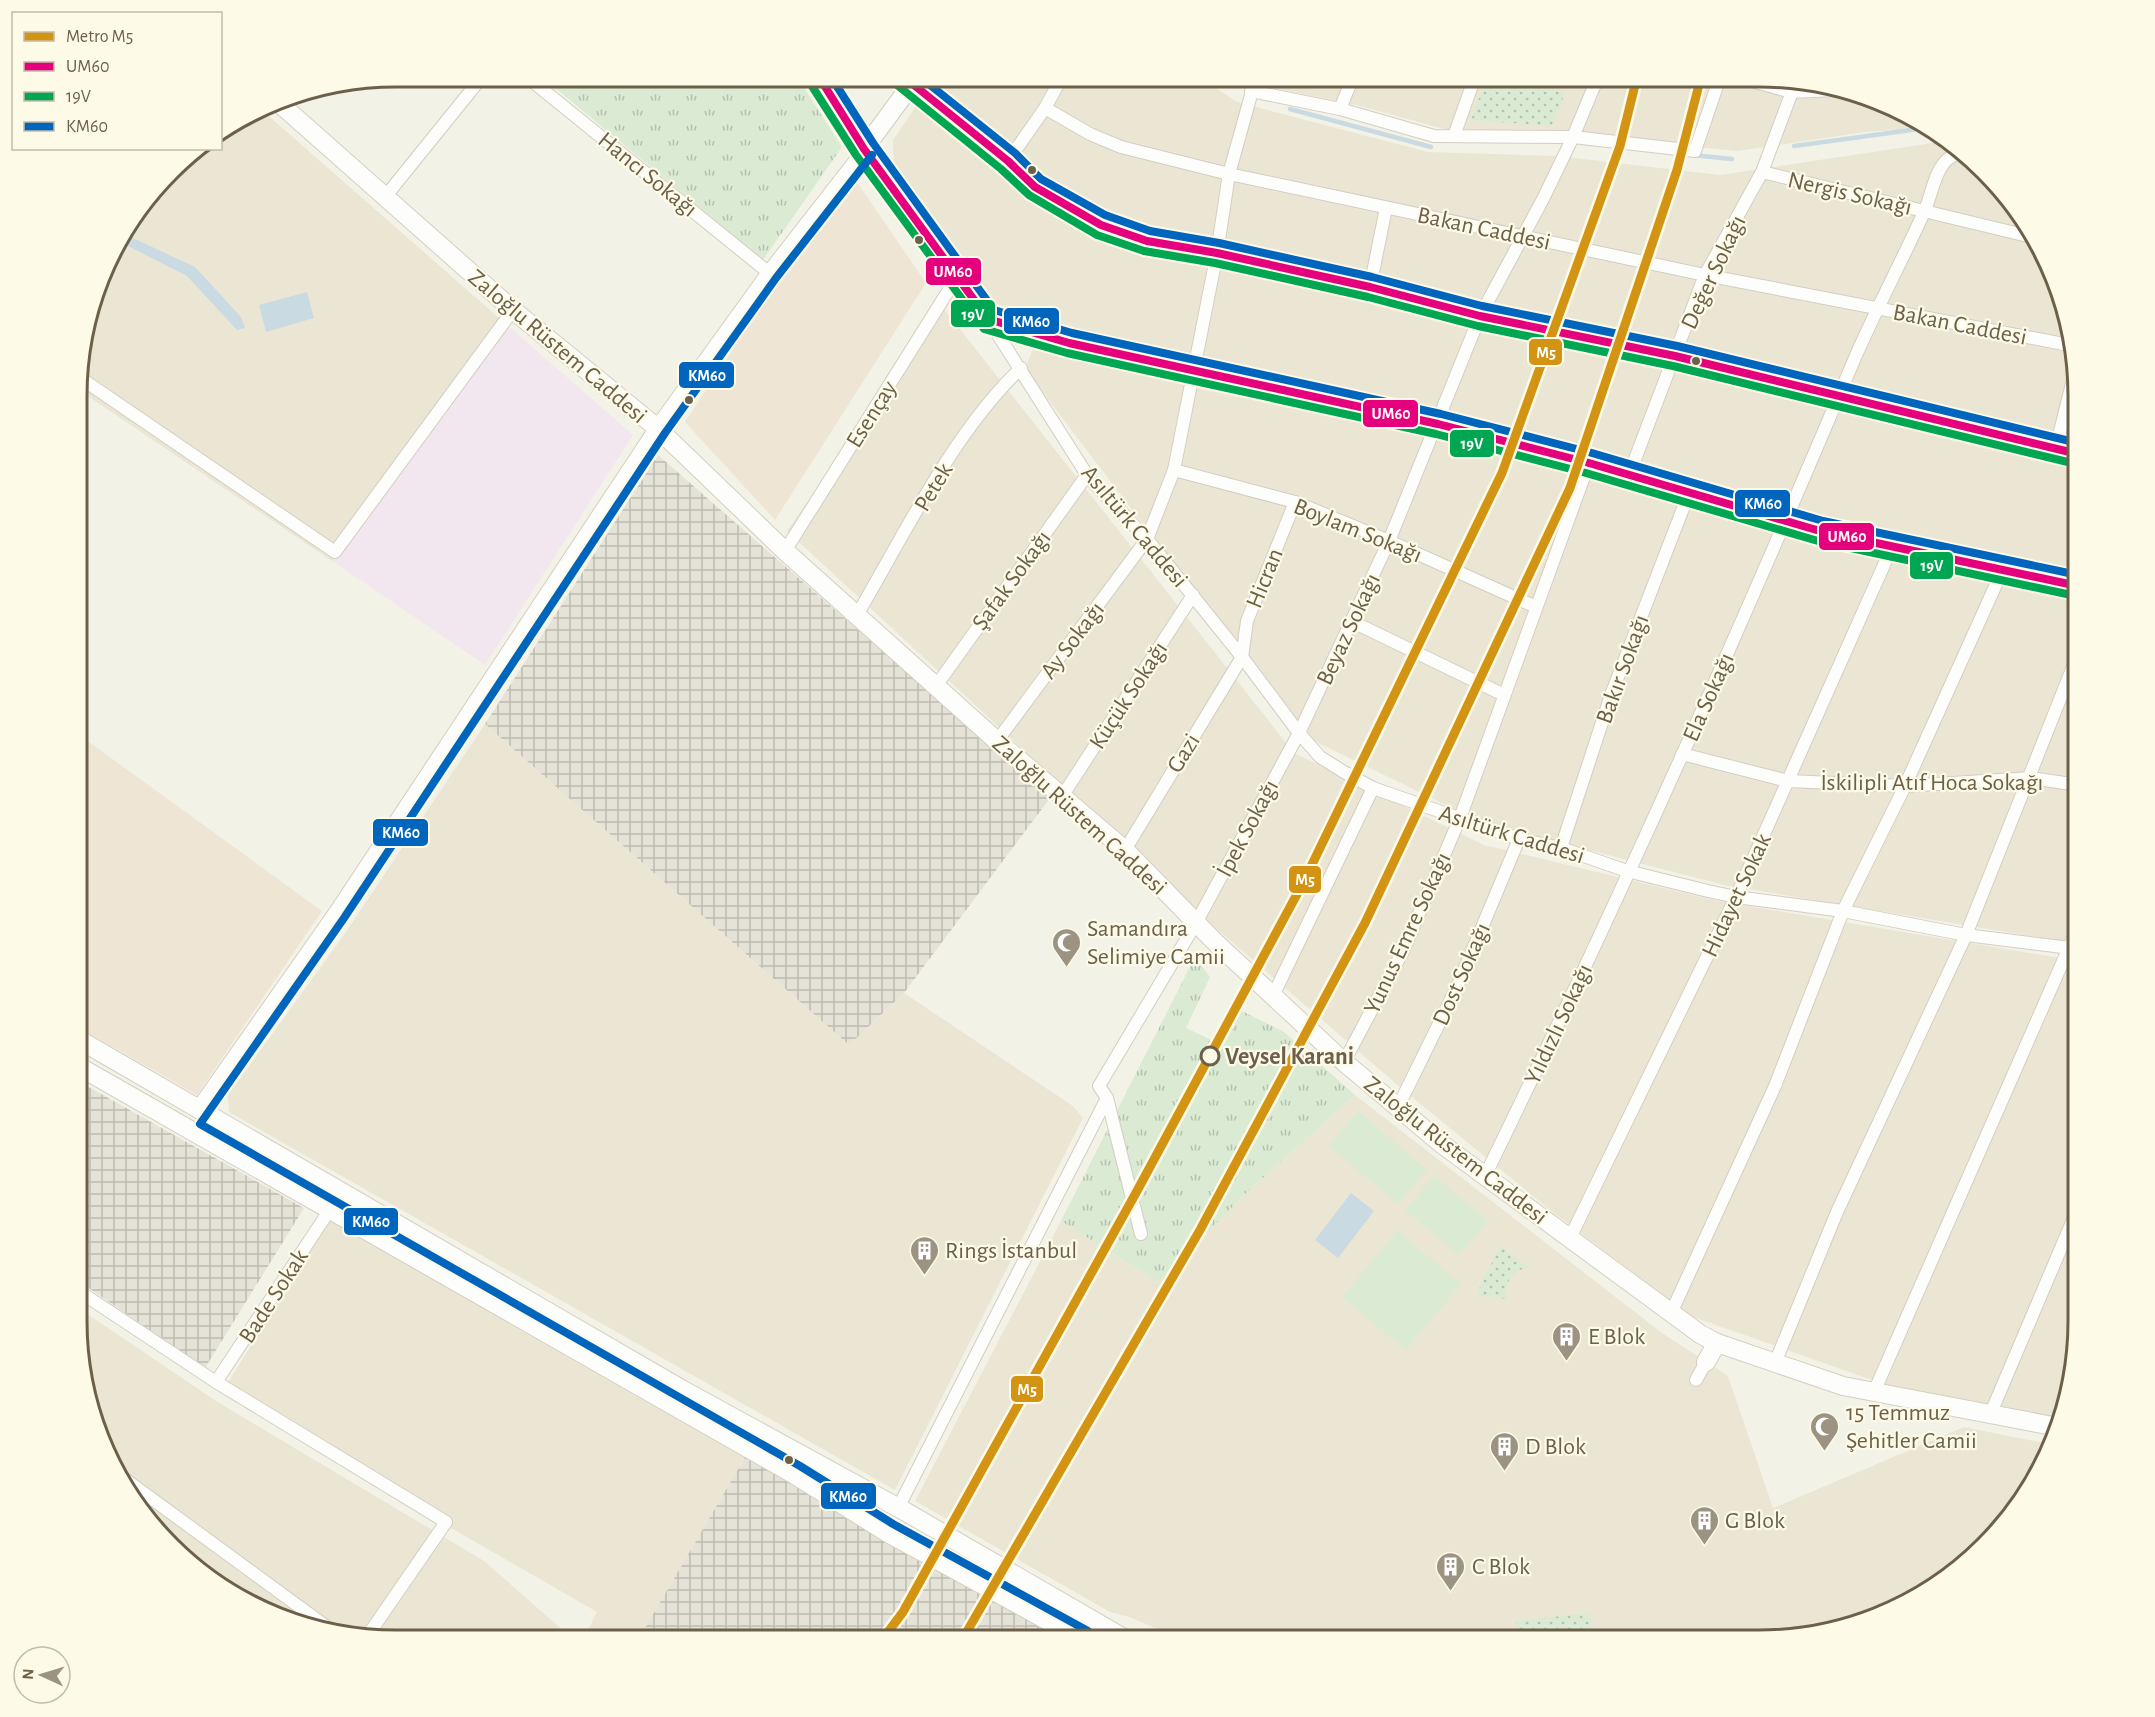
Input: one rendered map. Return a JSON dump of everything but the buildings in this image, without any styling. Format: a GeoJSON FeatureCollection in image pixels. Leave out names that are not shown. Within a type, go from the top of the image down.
{"type":"FeatureCollection","features":[{"type":"Feature","properties":{"kind":"street"},"geometry":{"type":"LineString","coordinates":[[385,197],[473,87]]}},
{"type":"Feature","properties":{"kind":"street","name":"Hancı Sokağı"},"geometry":{"type":"LineString","coordinates":[[541,87],[768,272]]}},
{"type":"Feature","properties":{"kind":"street"},"geometry":{"type":"LineString","coordinates":[[825,87],[864,149],[988,319],[1069,343],[1438,424],[1589,463],[1785,521],[1892,547],[2068,584]]}},
{"type":"Feature","properties":{"kind":"street"},"geometry":{"type":"LineString","coordinates":[[185,1127],[335,912],[656,427],[768,272],[864,149],[906,87]]}},
{"type":"Feature","properties":{"kind":"street"},"geometry":{"type":"LineString","coordinates":[[922,87],[1035,187],[1101,225],[1148,241],[1217,253],[1370,287],[1479,316],[1675,356],[2068,451]]}},
{"type":"Feature","properties":{"kind":"street"},"geometry":{"type":"LineString","coordinates":[[1008,161],[1045,108],[1057,87]]}},
{"type":"Feature","properties":{"kind":"street","name":"Ay Sokağı"},"geometry":{"type":"LineString","coordinates":[[997,741],[1147,539],[1174,470],[1192,369],[1217,253],[1229,174],[1252,87]]}},
{"type":"Feature","properties":{"kind":"street"},"geometry":{"type":"LineString","coordinates":[[1340,110],[1349,87]]}},
{"type":"Feature","properties":{"kind":"street"},"geometry":{"type":"LineString","coordinates":[[1454,136],[1471,87]]}},
{"type":"Feature","properties":{"kind":"street","name":"Beyaz Sokağı"},"geometry":{"type":"LineString","coordinates":[[1299,733],[1389,541],[1438,424],[1479,316],[1573,137],[1594,87]]}},
{"type":"Feature","properties":{"kind":"street"},"geometry":{"type":"LineString","coordinates":[[1251,91],[1340,110],[1434,136],[1573,137],[1695,151],[1702,138],[1717,87]]}},
{"type":"Feature","properties":{"kind":"street","name":"Nergis Sokağı"},"geometry":{"type":"LineString","coordinates":[[1792,89],[1762,172],[2023,235]]}},
{"type":"Feature","properties":{"kind":"street","name":"Zaloğlu Rüstem Caddesi"},"geometry":{"type":"LineString","coordinates":[[284,108],[513,310],[656,427],[785,551],[997,741],[1125,850],[1272,998],[1344,1062],[1485,1176],[1717,1343],[1843,1386],[2050,1426]]}},
{"type":"Feature","properties":{"kind":"street","name":"Bakan Caddesi"},"geometry":{"type":"LineString","coordinates":[[1045,108],[1090,134],[1121,147],[1229,174],[1705,275],[2063,344]]}},
{"type":"Feature","properties":{"kind":"street","name":"Ela Sokağı"},"geometry":{"type":"LineString","coordinates":[[1627,871],[1682,754],[1876,308],[1924,211],[1944,163],[1955,157]]}},
{"type":"Feature","properties":{"kind":"street","name":"Değer Sokağı"},"geometry":{"type":"LineString","coordinates":[[1629,475],[1705,275],[1762,172]]}},
{"type":"Feature","properties":{"kind":"street"},"geometry":{"type":"LineString","coordinates":[[1370,287],[1386,208]]}},
{"type":"Feature","properties":{"kind":"street","name":"Esençay"},"geometry":{"type":"LineString","coordinates":[[785,551],[957,277]]}},
{"type":"Feature","properties":{"kind":"street"},"geometry":{"type":"LineString","coordinates":[[88,383],[335,552],[513,310]]}},
{"type":"Feature","properties":{"kind":"street","name":"Asıltürk Caddesi"},"geometry":{"type":"LineString","coordinates":[[988,319],[1087,475],[1147,539],[1320,757],[1373,788],[1519,839],[1561,848],[1627,871],[1736,897],[1843,911],[1966,936],[2068,947]]}},
{"type":"Feature","properties":{"kind":"street","name":"Petek"},"geometry":{"type":"LineString","coordinates":[[857,615],[960,442],[997,391],[1021,368]]}},
{"type":"Feature","properties":{"kind":"street"},"geometry":{"type":"LineString","coordinates":[[2056,448],[2068,399]]}},
{"type":"Feature","properties":{"kind":"street","name":"Yunus Emre Sokağı"},"geometry":{"type":"LineString","coordinates":[[1344,1062],[1403,951],[1460,818],[1589,463]]}},
{"type":"Feature","properties":{"kind":"street","name":"Boylam Sokağı"},"geometry":{"type":"LineString","coordinates":[[1174,470],[1295,502],[1536,607]]}},
{"type":"Feature","properties":{"kind":"street","name":"Şafak Sokağı"},"geometry":{"type":"LineString","coordinates":[[936,686],[1087,475]]}},
{"type":"Feature","properties":{"kind":"street","name":"Bakır Sokağı"},"geometry":{"type":"LineString","coordinates":[[1561,848],[1611,695],[1689,493]]}},
{"type":"Feature","properties":{"kind":"street","name":"Hicran"},"geometry":{"type":"LineString","coordinates":[[1242,657],[1247,621],[1295,502]]}},
{"type":"Feature","properties":{"kind":"street","name":"Hidayet Sokak"},"geometry":{"type":"LineString","coordinates":[[1569,1238],[1736,897],[1892,547]]}},
{"type":"Feature","properties":{"kind":"street"},"geometry":{"type":"LineString","coordinates":[[1672,1311],[1775,1086],[1843,911],[1905,786],[2003,569]]}},
{"type":"Feature","properties":{"kind":"street","name":"Küçük Sokağı"},"geometry":{"type":"LineString","coordinates":[[1063,795],[1193,595]]}},
{"type":"Feature","properties":{"kind":"street"},"geometry":{"type":"LineString","coordinates":[[1353,622],[1504,695]]}},
{"type":"Feature","properties":{"kind":"street","name":"Gazi"},"geometry":{"type":"LineString","coordinates":[[1125,850],[1242,657]]}},
{"type":"Feature","properties":{"kind":"street"},"geometry":{"type":"LineString","coordinates":[[1775,1363],[1837,1212],[1966,936],[2031,778],[2068,680]]}},
{"type":"Feature","properties":{"kind":"street","name":"İpek Sokağı"},"geometry":{"type":"LineString","coordinates":[[1107,1098],[1099,1086],[1196,923],[1299,733]]}},
{"type":"Feature","properties":{"kind":"street","name":"İskilipli Atıf Hoca Sokağı"},"geometry":{"type":"LineString","coordinates":[[1682,754],[1788,781],[1905,786],[2031,778],[2068,784]]}},
{"type":"Feature","properties":{"kind":"street"},"geometry":{"type":"LineString","coordinates":[[1272,998],[1373,788]]}},
{"type":"Feature","properties":{"kind":"street","name":"Dost Sokağı"},"geometry":{"type":"LineString","coordinates":[[1398,1107],[1457,987],[1519,839]]}},
{"type":"Feature","properties":{"kind":"street","name":"Yıldızlı Sokağı"},"geometry":{"type":"LineString","coordinates":[[1485,1176],[1571,999],[1627,871]]}},
{"type":"Feature","properties":{"kind":"street"},"geometry":{"type":"LineString","coordinates":[[1874,1392],[2068,959]]}},
{"type":"Feature","properties":{"kind":"street"},"geometry":{"type":"LineString","coordinates":[[87,1044],[682,1390],[898,1508],[1110,1630]]}},
{"type":"Feature","properties":{"kind":"street"},"geometry":{"type":"LineString","coordinates":[[87,1071],[786,1470],[888,1533],[1062,1630]]}},
{"type":"Feature","properties":{"kind":"street"},"geometry":{"type":"LineString","coordinates":[[898,1508],[1107,1098]]}},
{"type":"Feature","properties":{"kind":"street"},"geometry":{"type":"LineString","coordinates":[[1107,1098],[1141,1234]]}},
{"type":"Feature","properties":{"kind":"street","name":"Bade Sokak"},"geometry":{"type":"LineString","coordinates":[[216,1382],[329,1211]]}},
{"type":"Feature","properties":{"kind":"street"},"geometry":{"type":"LineString","coordinates":[[1990,1415],[2068,1232]]}},
{"type":"Feature","properties":{"kind":"street"},"geometry":{"type":"LineString","coordinates":[[87,1297],[216,1382],[446,1522],[372,1629]]}},
{"type":"Feature","properties":{"kind":"street"},"geometry":{"type":"LineString","coordinates":[[1696,1380],[1717,1343]]}},
{"type":"Feature","properties":{"kind":"street"},"geometry":{"type":"LineString","coordinates":[[135,1486],[316,1619]]}},
{"type":"Feature","properties":{"kind":"shaded area"},"geometry":{"type":"Polygon","coordinates":[[[933,87],[1214,87],[1237,102],[1428,152],[1557,156],[1720,175],[1936,143],[1978,177],[2004,208],[2027,241],[2045,278],[2052,296],[2065,355],[2068,443],[1114,223],[1057,191],[933,87]]]}},
{"type":"Feature","properties":{"kind":"shaded area"},"geometry":{"type":"Polygon","coordinates":[[[1269,87],[1780,88],[1820,93],[1859,103],[1915,129],[1865,132],[1738,151],[1606,139],[1466,135],[1356,105],[1269,87]]]}},
{"type":"Feature","properties":{"kind":"shaded area"},"geometry":{"type":"Polygon","coordinates":[[[921,99],[1041,201],[1109,235],[1634,354],[2068,460],[2068,574],[1997,558],[1802,522],[1589,456],[1404,407],[1075,337],[996,306],[894,175],[893,140],[921,99]]]}},
{"type":"Feature","properties":{"kind":"shaded area"},"geometry":{"type":"Polygon","coordinates":[[[268,115],[507,325],[332,561],[87,395],[93,335],[103,296],[128,241],[177,177],[209,150],[222,150],[224,139],[268,115]]]}},
{"type":"Feature","properties":{"kind":"shaded area"},"geometry":{"type":"Polygon","coordinates":[[[850,172],[926,283],[775,520],[685,422],[850,172]]]}},
{"type":"Feature","properties":{"kind":"shaded area"},"geometry":{"type":"Polygon","coordinates":[[[131,237],[195,267],[241,317],[245,328],[237,330],[187,276],[126,245],[128,241],[131,237]]]}},
{"type":"Feature","properties":{"kind":"shaded area"},"geometry":{"type":"Polygon","coordinates":[[[307,292],[314,318],[266,332],[259,305],[307,292]]]}},
{"type":"Feature","properties":{"kind":"shaded area"},"geometry":{"type":"Polygon","coordinates":[[[944,309],[1294,753],[1484,845],[1718,901],[2068,959],[2068,1321],[2062,1382],[2052,1421],[1895,1388],[1693,1317],[1550,1210],[1401,1088],[1218,930],[787,531],[944,309]]]}},
{"type":"Feature","properties":{"kind":"shaded area"},"geometry":{"type":"Polygon","coordinates":[[[507,325],[633,435],[485,665],[332,561],[507,325]]]}},
{"type":"Feature","properties":{"kind":"shaded area"},"geometry":{"type":"Polygon","coordinates":[[[1034,346],[1594,474],[1846,550],[2068,598],[2068,942],[1724,885],[1481,822],[1304,736],[1025,369],[1034,346]]]}},
{"type":"Feature","properties":{"kind":"shaded area"},"geometry":{"type":"Polygon","coordinates":[[[658,455],[1050,798],[904,993],[849,1045],[485,724],[658,455]]]}},
{"type":"Feature","properties":{"kind":"shaded area","name":"Rings İstanbul"},"geometry":{"type":"Polygon","coordinates":[[[485,724],[849,1045],[904,993],[1073,1106],[1083,1118],[895,1490],[229,1112],[228,1095],[344,935],[485,724]]]}},
{"type":"Feature","properties":{"kind":"shaded area"},"geometry":{"type":"Polygon","coordinates":[[[87,741],[322,911],[197,1095],[87,1032],[87,741]]]}},
{"type":"Feature","properties":{"kind":"shaded area"},"geometry":{"type":"Polygon","coordinates":[[[87,1086],[304,1208],[205,1368],[87,1287],[87,1086]]]}},
{"type":"Feature","properties":{"kind":"shaded area"},"geometry":{"type":"Polygon","coordinates":[[[1355,1095],[1662,1333],[1728,1376],[1773,1508],[1964,1427],[2043,1443],[2027,1476],[1991,1525],[1978,1540],[1931,1578],[1896,1598],[1859,1614],[1820,1624],[1780,1629],[1160,1630],[1110,1612],[915,1501],[1061,1221],[1158,1282],[1247,1192],[1355,1095]]]}},
{"type":"Feature","properties":{"kind":"shaded area"},"geometry":{"type":"Polygon","coordinates":[[[1351,1193],[1374,1211],[1338,1258],[1315,1240],[1351,1193]]]}},
{"type":"Feature","properties":{"kind":"shaded area"},"geometry":{"type":"Polygon","coordinates":[[[330,1218],[747,1454],[644,1630],[588,1630],[597,1612],[425,1513],[224,1389],[330,1218]]]}},
{"type":"Feature","properties":{"kind":"shaded area"},"geometry":{"type":"Polygon","coordinates":[[[87,1314],[216,1401],[484,1561],[563,1630],[396,1630],[355,1627],[296,1614],[241,1589],[177,1540],[128,1476],[103,1421],[93,1382],[87,1314]]]}},
{"type":"Feature","properties":{"kind":"shaded area"},"geometry":{"type":"Polygon","coordinates":[[[747,1454],[1052,1630],[644,1630],[747,1454]]]}},
{"type":"Feature","properties":{"kind":"green space"},"geometry":{"type":"Polygon","coordinates":[[[554,87],[803,87],[842,147],[763,260],[554,87]]]}},
{"type":"Feature","properties":{"kind":"green space"},"geometry":{"type":"Polygon","coordinates":[[[1483,87],[1544,87],[1565,93],[1552,126],[1471,120],[1483,87]]]}},
{"type":"Feature","properties":{"kind":"green space"},"geometry":{"type":"Polygon","coordinates":[[[1195,957],[1210,977],[1186,1028],[1220,1044],[1238,1009],[1284,1032],[1355,1095],[1247,1192],[1158,1282],[1061,1221],[1195,957]]]}},
{"type":"Feature","properties":{"kind":"green space"},"geometry":{"type":"Polygon","coordinates":[[[1358,1111],[1427,1170],[1398,1204],[1329,1146],[1358,1111]]]}},
{"type":"Feature","properties":{"kind":"green space"},"geometry":{"type":"Polygon","coordinates":[[[1434,1176],[1488,1221],[1459,1256],[1405,1210],[1434,1176]]]}},
{"type":"Feature","properties":{"kind":"green space"},"geometry":{"type":"Polygon","coordinates":[[[1397,1231],[1461,1284],[1406,1350],[1342,1297],[1397,1231]]]}},
{"type":"Feature","properties":{"kind":"green space"},"geometry":{"type":"Polygon","coordinates":[[[1500,1246],[1528,1267],[1517,1272],[1510,1279],[1506,1288],[1507,1299],[1476,1295],[1500,1246]]]}},
{"type":"Feature","properties":{"kind":"green space"},"geometry":{"type":"Polygon","coordinates":[[[1590,1613],[1592,1630],[1517,1630],[1516,1621],[1590,1613]]]}},
{"type":"Feature","properties":{"kind":"waterway"},"geometry":{"type":"LineString","coordinates":[[1290,109],[1431,147]]}},
{"type":"Feature","properties":{"kind":"waterway"},"geometry":{"type":"LineString","coordinates":[[1794,146],[1916,129]]}},
{"type":"Feature","properties":{"kind":"waterway"},"geometry":{"type":"LineString","coordinates":[[1692,155],[1732,159]]}},
{"type":"Feature","properties":{"kind":"metro line","name":"M5"},"geometry":{"type":"LineString","coordinates":[[890,1630],[903,1612],[1137,1191],[1303,883],[1502,473],[1620,146],[1635,87]]}},
{"type":"Feature","properties":{"kind":"metro line","name":"M5"},"geometry":{"type":"LineString","coordinates":[[968,1630],[1200,1230],[1365,923],[1570,488],[1677,170],[1698,87]]}},
{"type":"Feature","properties":{"kind":"transit line","name":"19V"},"geometry":{"type":"LineString","coordinates":[[813,87],[856,155],[984,329],[1067,353],[1436,434],[1586,473],[1818,541],[2068,594]]}},
{"type":"Feature","properties":{"kind":"transit line","name":"UM60"},"geometry":{"type":"LineString","coordinates":[[825,87],[864,149],[988,319],[1069,343],[1438,424],[1589,463],[1820,531],[2068,584]]}},
{"type":"Feature","properties":{"kind":"transit line","name":"KM60"},"geometry":{"type":"LineString","coordinates":[[837,87],[873,143],[994,310],[1072,333],[1441,414],[1592,453],[1823,521],[2068,573]]}},
{"type":"Feature","properties":{"kind":"transit line","name":"19V"},"geometry":{"type":"LineString","coordinates":[[899,87],[1001,169],[1029,195],[1097,235],[1144,251],[1215,263],[1368,297],[1478,326],[1673,366],[2068,462]]}},
{"type":"Feature","properties":{"kind":"transit line","name":"UM60"},"geometry":{"type":"LineString","coordinates":[[916,87],[1008,161],[1035,187],[1101,225],[1147,241],[1217,253],[1370,287],[1480,316],[1675,356],[2068,452]]}},
{"type":"Feature","properties":{"kind":"transit line","name":"KM60"},"geometry":{"type":"LineString","coordinates":[[932,87],[1015,153],[1041,179],[1105,215],[1150,231],[1219,243],[1372,277],[1482,306],[1677,346],[2068,441]]}},
{"type":"Feature","properties":{"kind":"transit line","name":"KM60"},"geometry":{"type":"LineString","coordinates":[[872,155],[776,278],[665,433],[344,918],[200,1124],[800,1466],[893,1524],[1086,1630]]}},
{"type":"Feature","properties":{"kind":"place","name":"Samandıra Selimiye Camii"},"geometry":{"type":"Point","coordinates":[1066,968]}},
{"type":"Feature","properties":{"kind":"place","name":"Veysel Karani"},"geometry":{"type":"Point","coordinates":[1210,1056]}},
{"type":"Feature","properties":{"kind":"place","name":"Rings İstanbul"},"geometry":{"type":"Point","coordinates":[924,1276]}},
{"type":"Feature","properties":{"kind":"place","name":"E Blok"},"geometry":{"type":"Point","coordinates":[1567,1362]}},
{"type":"Feature","properties":{"kind":"place","name":"15 Temmuz Şehitler Camii"},"geometry":{"type":"Point","coordinates":[1825,1452]}},
{"type":"Feature","properties":{"kind":"place","name":"D Blok"},"geometry":{"type":"Point","coordinates":[1504,1472]}},
{"type":"Feature","properties":{"kind":"place","name":"G Blok"},"geometry":{"type":"Point","coordinates":[1704,1546]}},
{"type":"Feature","properties":{"kind":"place","name":"C Blok"},"geometry":{"type":"Point","coordinates":[1451,1592]}}]}
